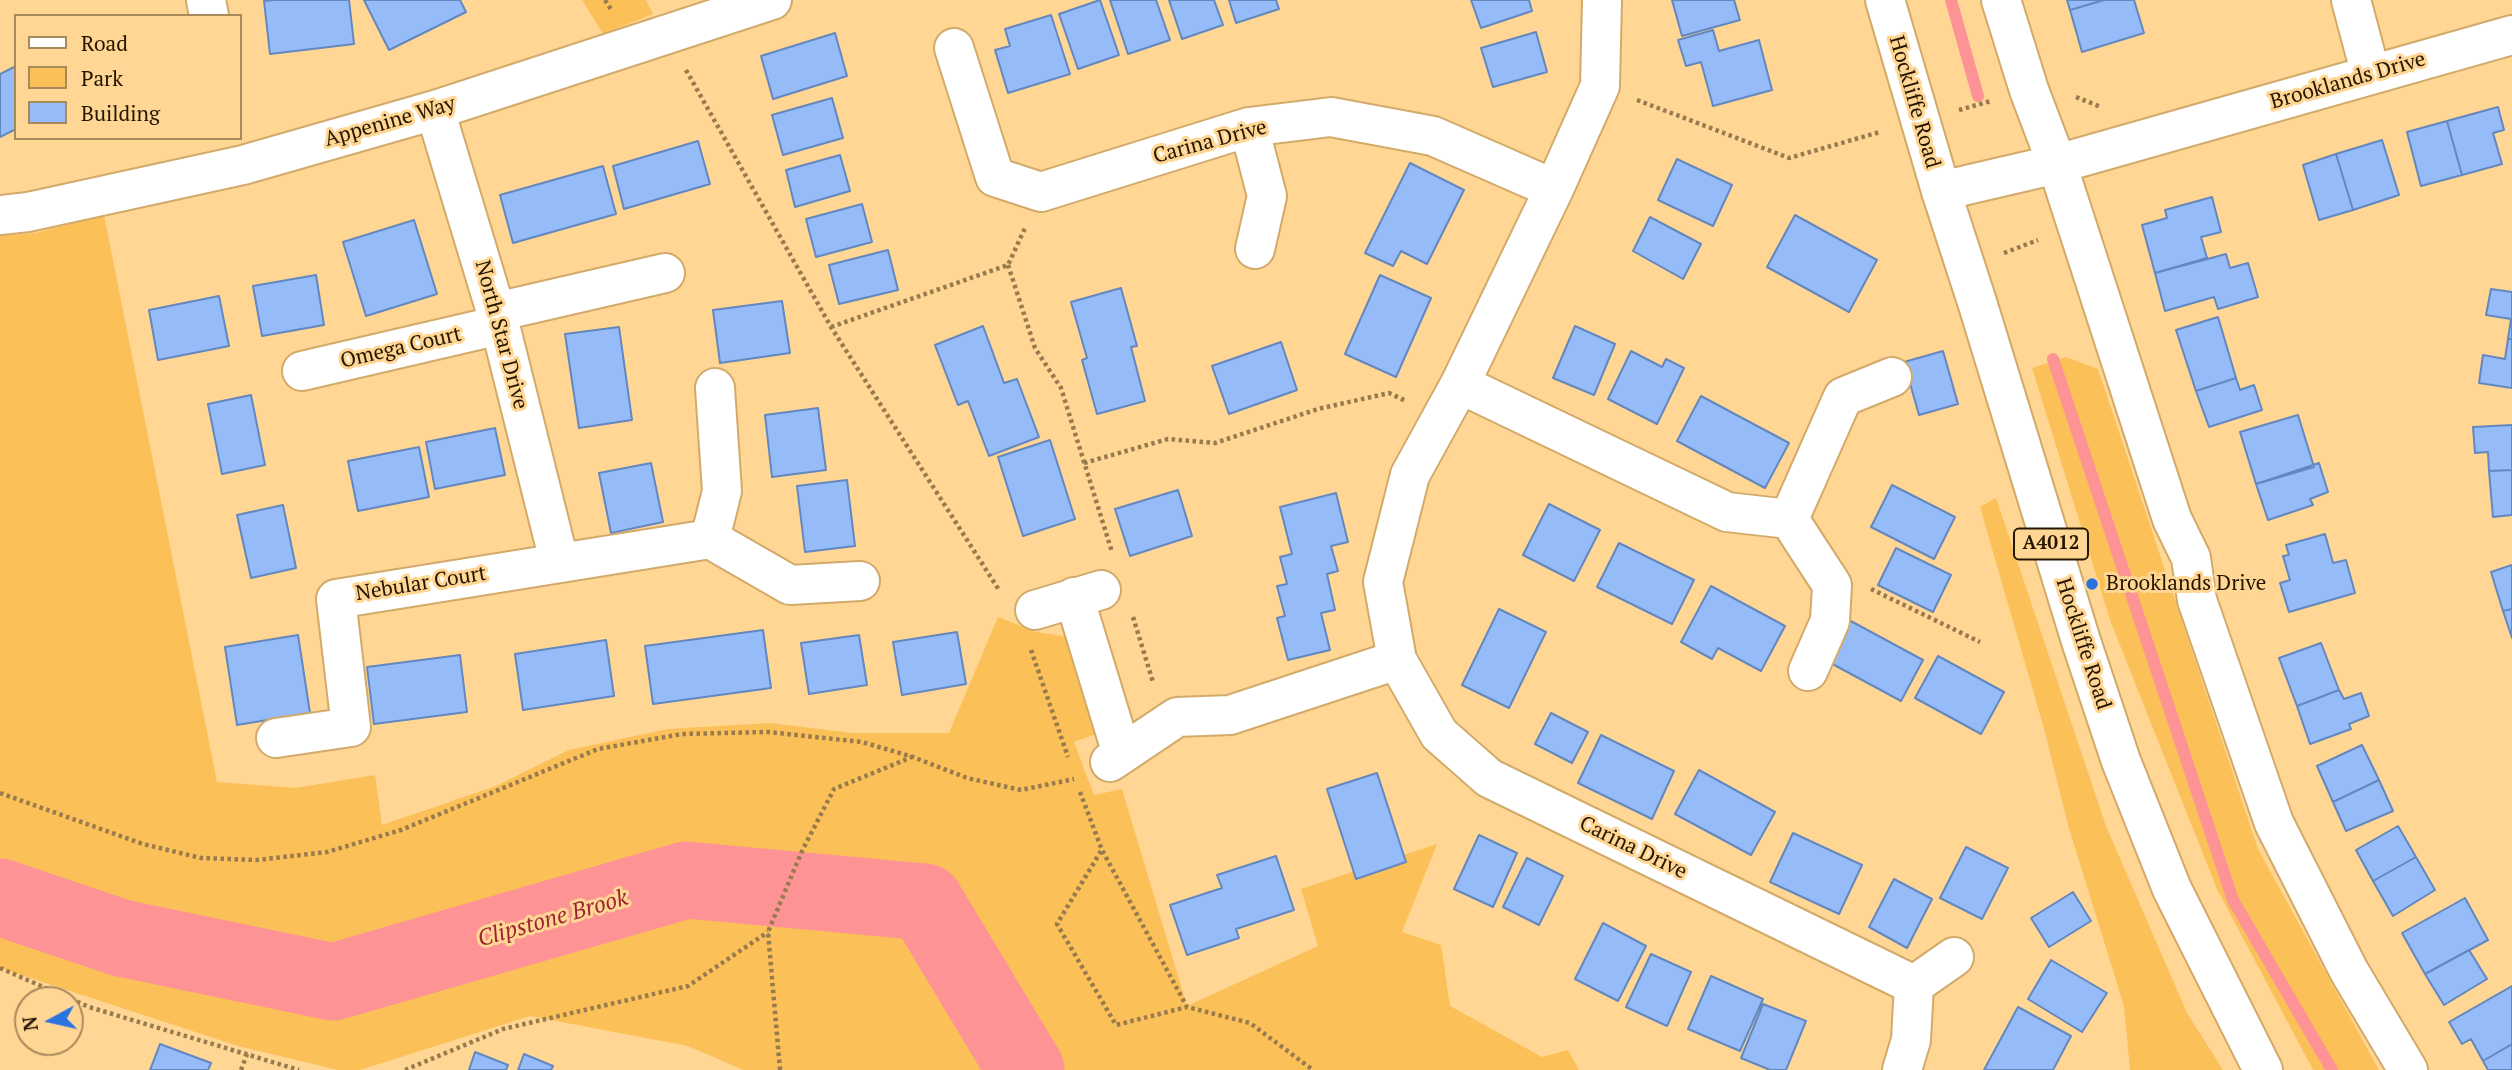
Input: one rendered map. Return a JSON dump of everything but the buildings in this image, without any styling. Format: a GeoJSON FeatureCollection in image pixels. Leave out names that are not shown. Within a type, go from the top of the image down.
{"type":"FeatureCollection","features":[{"type":"Feature","properties":{"kind":"street","name":"Appenine Way"},"geometry":{"type":"LineString","coordinates":[[0,215],[28,212],[240,151],[435,110],[772,0]]}},
{"type":"Feature","properties":{"kind":"street","name":"Carina Drive"},"geometry":{"type":"LineString","coordinates":[[1602,0],[1600,86],[1460,384],[1410,475],[1383,582],[1397,660],[1439,734],[1489,778],[1914,985]]}},
{"type":"Feature","properties":{"kind":"street","name":"Hockliffe Road"},"geometry":{"type":"LineString","coordinates":[[1885,0],[1941,191],[2121,761],[2172,889],[2263,1070]]}},
{"type":"Feature","properties":{"kind":"street"},"geometry":{"type":"LineString","coordinates":[[2001,0],[2172,519],[2191,558],[2197,600],[2274,823],[2349,971],[2408,1070]]}},
{"type":"Feature","properties":{"kind":"street"},"geometry":{"type":"LineString","coordinates":[[2351,0],[2371,75]]}},
{"type":"Feature","properties":{"kind":"street","name":"Brooklands Drive"},"geometry":{"type":"LineString","coordinates":[[1941,191],[2057,164],[2512,34]]}},
{"type":"Feature","properties":{"kind":"street"},"geometry":{"type":"LineString","coordinates":[[954,48],[995,177],[1041,192]]}},
{"type":"Feature","properties":{"kind":"street","name":"North Star Drive"},"geometry":{"type":"LineString","coordinates":[[435,110],[498,319],[559,561]]}},
{"type":"Feature","properties":{"kind":"street","name":"Carina Drive"},"geometry":{"type":"LineString","coordinates":[[1041,192],[1249,127],[1331,117],[1433,136],[1554,188]]}},
{"type":"Feature","properties":{"kind":"street"},"geometry":{"type":"LineString","coordinates":[[1249,127],[1267,196],[1255,249]]}},
{"type":"Feature","properties":{"kind":"street","name":"Omega Court"},"geometry":{"type":"LineString","coordinates":[[302,371],[665,273]]}},
{"type":"Feature","properties":{"kind":"street"},"geometry":{"type":"LineString","coordinates":[[1789,519],[1843,397],[1892,377]]}},
{"type":"Feature","properties":{"kind":"street"},"geometry":{"type":"LineString","coordinates":[[1460,384],[1727,512],[1789,519]]}},
{"type":"Feature","properties":{"kind":"street"},"geometry":{"type":"LineString","coordinates":[[715,388],[722,491],[710,539],[790,585],[860,581]]}},
{"type":"Feature","properties":{"kind":"street"},"geometry":{"type":"LineString","coordinates":[[1789,519],[1832,585],[1830,621],[1808,671]]}},
{"type":"Feature","properties":{"kind":"street","name":"Nebular Court"},"geometry":{"type":"LineString","coordinates":[[276,738],[351,727],[336,599],[559,561],[710,539]]}},
{"type":"Feature","properties":{"kind":"street"},"geometry":{"type":"LineString","coordinates":[[1031,625],[1105,589],[1116,758]]}},
{"type":"Feature","properties":{"kind":"street"},"geometry":{"type":"LineString","coordinates":[[1116,758],[1177,717],[1230,715],[1397,660]]}},
{"type":"Feature","properties":{"kind":"street"},"geometry":{"type":"LineString","coordinates":[[1906,1055],[1914,985],[1954,957]]}},
{"type":"Feature","properties":{"kind":"path"},"geometry":{"type":"LineString","coordinates":[[666,35],[831,327],[1001,593]]}},
{"type":"Feature","properties":{"kind":"path"},"geometry":{"type":"LineString","coordinates":[[1600,86],[1789,158],[1887,130]]}},
{"type":"Feature","properties":{"kind":"path"},"geometry":{"type":"LineString","coordinates":[[2074,96],[2110,111]]}},
{"type":"Feature","properties":{"kind":"path"},"geometry":{"type":"LineString","coordinates":[[1957,110],[1996,100]]}},
{"type":"Feature","properties":{"kind":"path"},"geometry":{"type":"LineString","coordinates":[[1041,192],[1008,265],[1035,348],[1060,388],[1084,463],[1105,589],[1153,682],[1177,717]]}},
{"type":"Feature","properties":{"kind":"path"},"geometry":{"type":"LineString","coordinates":[[831,327],[1008,265]]}},
{"type":"Feature","properties":{"kind":"path"},"geometry":{"type":"LineString","coordinates":[[1084,463],[1168,439],[1215,443],[1318,409],[1389,393],[1441,419]]}},
{"type":"Feature","properties":{"kind":"path"},"geometry":{"type":"LineString","coordinates":[[1832,585],[1873,589],[1980,642]]}},
{"type":"Feature","properties":{"kind":"path"},"geometry":{"type":"LineString","coordinates":[[1031,625],[1087,815],[1102,850],[1187,1007]]}},
{"type":"Feature","properties":{"kind":"path"},"geometry":{"type":"LineString","coordinates":[[0,793],[144,844],[201,858],[257,860],[327,852],[401,830],[598,749],[682,734],[768,732],[862,742],[913,757],[967,778],[1021,790],[1076,779],[1116,758]]}},
{"type":"Feature","properties":{"kind":"path"},"geometry":{"type":"LineString","coordinates":[[405,1070],[503,1029],[688,986],[768,932],[802,851],[834,789],[913,757]]}},
{"type":"Feature","properties":{"kind":"path"},"geometry":{"type":"LineString","coordinates":[[1102,850],[1057,924],[1116,1025],[1187,1007],[1250,1023],[1313,1070]]}},
{"type":"Feature","properties":{"kind":"path"},"geometry":{"type":"LineString","coordinates":[[768,932],[780,1070]]}},
{"type":"Feature","properties":{"kind":"path"},"geometry":{"type":"LineString","coordinates":[[0,968],[89,1007],[299,1070]]}},
{"type":"Feature","properties":{"kind":"path"},"geometry":{"type":"LineString","coordinates":[[241,1070],[247,1054]]}},
{"type":"Feature","properties":{"kind":"green space"},"geometry":{"type":"Polygon","coordinates":[[[582,0],[646,0],[653,14],[603,34],[582,0]]]}},
{"type":"Feature","properties":{"kind":"green space","name":"Clipstone Brook"},"geometry":{"type":"Polygon","coordinates":[[[104,215],[217,782],[295,788],[375,775],[382,825],[496,786],[569,750],[668,729],[770,723],[852,733],[949,733],[998,617],[1036,632],[1076,638],[1104,731],[1074,742],[1094,795],[1122,789],[1187,1006],[1318,946],[1301,889],[1437,844],[1402,932],[1441,945],[1450,1006],[1542,1057],[1568,1050],[1579,1070],[1030,1070],[925,899],[687,877],[333,980],[121,937],[0,895],[0,236],[35,233],[104,215]]]}},
{"type":"Feature","properties":{"kind":"green space"},"geometry":{"type":"Polygon","coordinates":[[[2066,357],[2098,369],[2258,849],[2379,1070],[2313,1070],[2217,889],[2110,620],[2032,368],[2066,357]]]}},
{"type":"Feature","properties":{"kind":"green space"},"geometry":{"type":"Polygon","coordinates":[[[1996,498],[2106,826],[2187,1013],[2223,1070],[2130,1070],[2124,1006],[2068,825],[2045,732],[1980,507],[1996,498]]]}},
{"type":"Feature","properties":{"kind":"green space","name":"Clipstone Brook"},"geometry":{"type":"Polygon","coordinates":[[[687,884],[923,904],[1023,1070],[743,1070],[688,1046],[530,1016],[360,1070],[338,1070],[238,1046],[84,996],[84,986],[55,986],[0,968],[0,899],[121,940],[333,985],[687,884]]]}},
{"type":"Feature","properties":{"kind":"waterway"},"geometry":{"type":"LineString","coordinates":[[1951,0],[1978,96]]}},
{"type":"Feature","properties":{"kind":"waterway"},"geometry":{"type":"LineString","coordinates":[[2053,359],[2233,900],[2332,1070]]}},
{"type":"Feature","properties":{"kind":"waterway","name":"Clipstone Brook"},"geometry":{"type":"LineString","coordinates":[[0,897],[121,938],[333,982],[686,880],[925,902],[1026,1070]]}},
{"type":"Feature","properties":{"kind":"place","name":"Brooklands Drive"},"geometry":{"type":"Point","coordinates":[2092,584]}}]}
